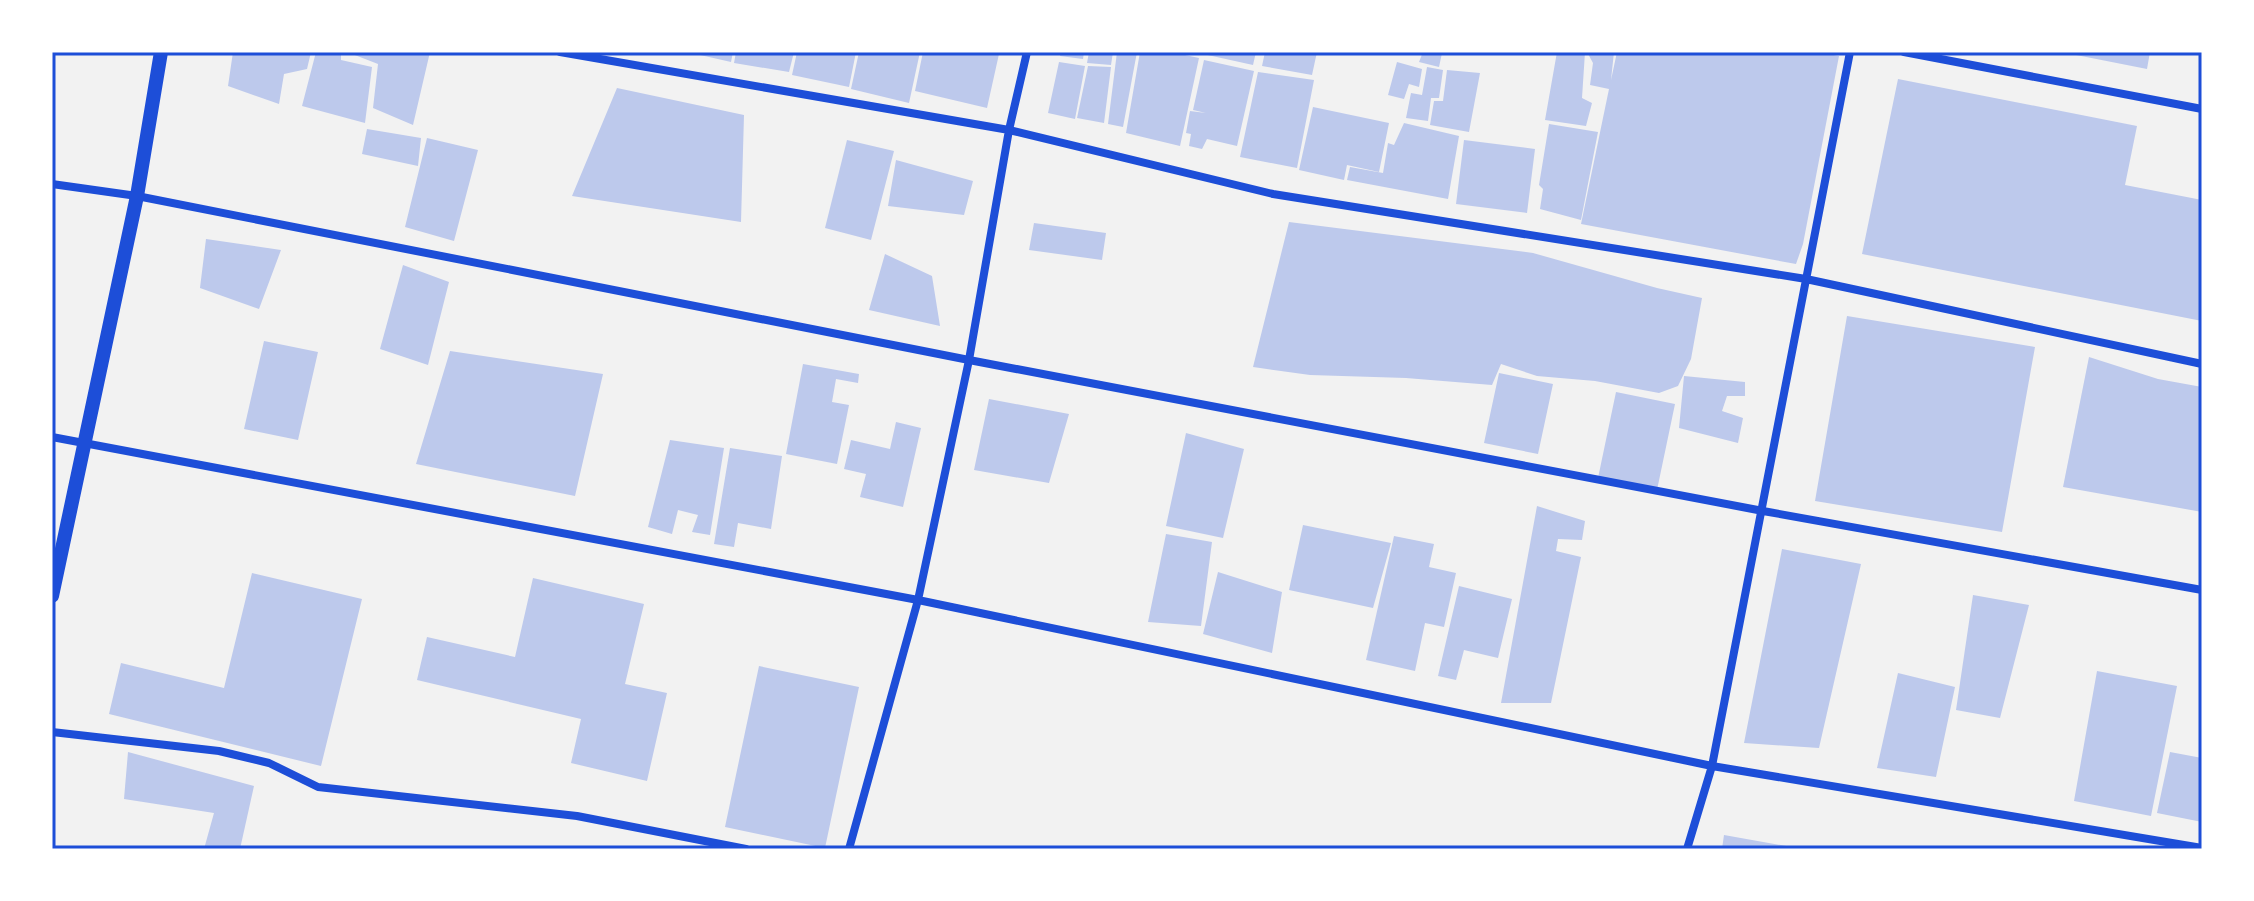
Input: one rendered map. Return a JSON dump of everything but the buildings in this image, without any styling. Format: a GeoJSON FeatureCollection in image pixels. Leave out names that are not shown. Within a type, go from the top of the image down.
{"type":"FeatureCollection","features":[{"type":"Feature","properties":{"kind":"street"},"geometry":{"type":"LineString","coordinates":[[52,596],[137,196],[161,52]]}},
{"type":"Feature","properties":{"kind":"street"},"geometry":{"type":"LineString","coordinates":[[560,52],[1009,130],[1273,194],[1806,279],[2202,364]]}},
{"type":"Feature","properties":{"kind":"street"},"geometry":{"type":"LineString","coordinates":[[849,849],[918,600],[969,360],[1009,130],[1027,52]]}},
{"type":"Feature","properties":{"kind":"street"},"geometry":{"type":"LineString","coordinates":[[1687,849],[1712,766],[1850,52]]}},
{"type":"Feature","properties":{"kind":"street"},"geometry":{"type":"LineString","coordinates":[[1904,52],[2202,109]]}},
{"type":"Feature","properties":{"kind":"street"},"geometry":{"type":"LineString","coordinates":[[52,184],[137,196],[969,360],[1763,511],[2202,590]]}},
{"type":"Feature","properties":{"kind":"street"},"geometry":{"type":"LineString","coordinates":[[52,437],[918,600],[1712,766],[2202,848]]}},
{"type":"Feature","properties":{"kind":"street"},"geometry":{"type":"LineString","coordinates":[[52,732],[219,751],[269,763],[318,787],[577,816],[746,849]]}}]}
